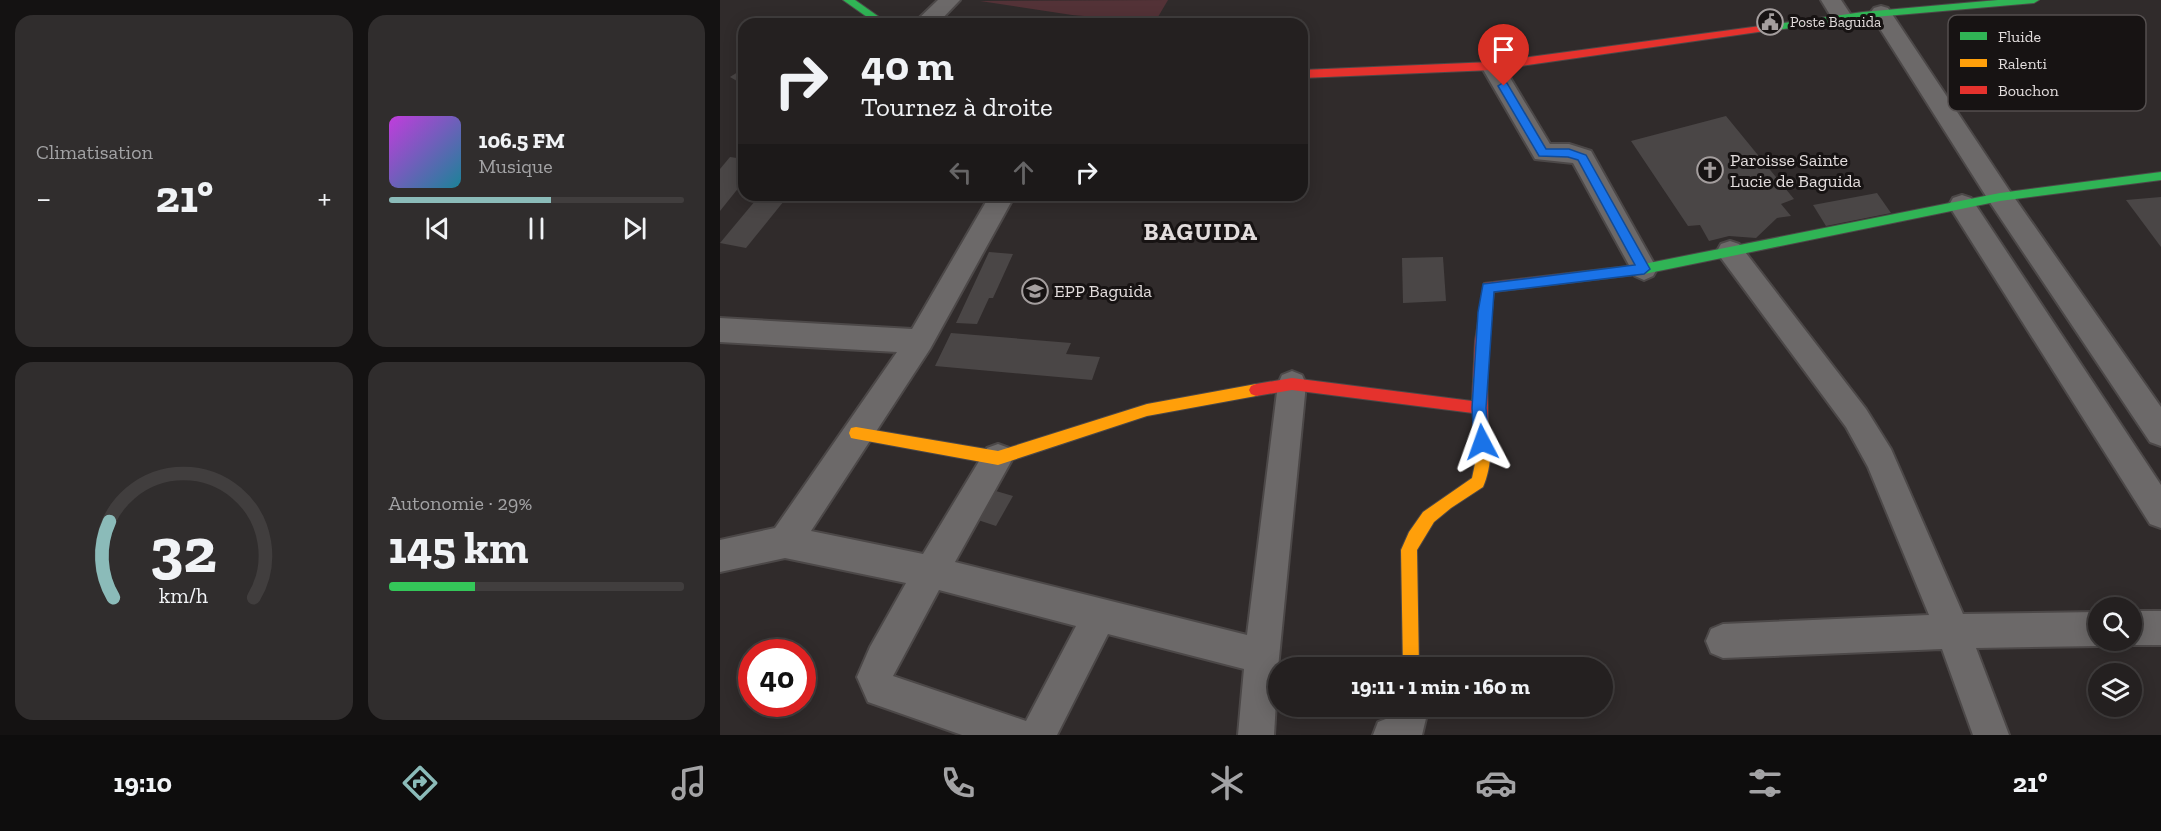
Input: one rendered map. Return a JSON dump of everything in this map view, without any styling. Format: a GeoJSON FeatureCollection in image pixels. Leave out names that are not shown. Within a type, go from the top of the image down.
{"type":"FeatureCollection","features":[{"type":"Feature","properties":{"kind":"street"},"geometry":{"type":"LineString","coordinates":[[848,0],[875,18]]}},
{"type":"Feature","properties":{"kind":"street"},"geometry":{"type":"LineString","coordinates":[[930,18],[950,0]]}},
{"type":"Feature","properties":{"kind":"street"},"geometry":{"type":"LineString","coordinates":[[1831,0],[1842,18]]}},
{"type":"Feature","properties":{"kind":"street"},"geometry":{"type":"LineString","coordinates":[[1308,74],[1492,66],[1881,13],[2034,0]]}},
{"type":"Feature","properties":{"kind":"street"},"geometry":{"type":"LineString","coordinates":[[1881,13],[2000,197],[2161,432]]}},
{"type":"Feature","properties":{"kind":"street"},"geometry":{"type":"LineString","coordinates":[[1492,66],[1543,153],[1569,153],[1582,158],[1644,269]]}},
{"type":"Feature","properties":{"kind":"street"},"geometry":{"type":"LineString","coordinates":[[1411,657],[1409,550],[1415,532],[1426,517],[1478,482],[1483,459],[1479,408],[1484,312],[1488,288],[1644,269],[2000,197],[2161,176]]}},
{"type":"Feature","properties":{"kind":"street"},"geometry":{"type":"LineString","coordinates":[[785,542],[856,433],[921,341],[1000,201]]}},
{"type":"Feature","properties":{"kind":"street"},"geometry":{"type":"LineString","coordinates":[[1962,205],[2161,513]]}},
{"type":"Feature","properties":{"kind":"street"},"geometry":{"type":"LineString","coordinates":[[1730,250],[1862,428],[1880,459],[1953,630],[1991,735]]}},
{"type":"Feature","properties":{"kind":"street"},"geometry":{"type":"LineString","coordinates":[[720,330],[921,341]]}},
{"type":"Feature","properties":{"kind":"street"},"geometry":{"type":"LineString","coordinates":[[856,433],[998,458],[1148,410],[1292,384],[1479,408]]}},
{"type":"Feature","properties":{"kind":"street"},"geometry":{"type":"LineString","coordinates":[[1256,735],[1262,656],[1292,384]]}},
{"type":"Feature","properties":{"kind":"street"},"geometry":{"type":"LineString","coordinates":[[998,458],[930,572],[882,659],[875,677],[880,690],[1017,735]]}},
{"type":"Feature","properties":{"kind":"street"},"geometry":{"type":"LineString","coordinates":[[720,556],[785,542],[930,572],[1262,656]]}},
{"type":"Feature","properties":{"kind":"street"},"geometry":{"type":"LineString","coordinates":[[1038,735],[1100,614]]}},
{"type":"Feature","properties":{"kind":"street"},"geometry":{"type":"LineString","coordinates":[[2142,628],[2161,628]]}},
{"type":"Feature","properties":{"kind":"street"},"geometry":{"type":"LineString","coordinates":[[1723,641],[1953,630],[2088,629]]}},
{"type":"Feature","properties":{"kind":"street"},"geometry":{"type":"LineString","coordinates":[[1391,735],[1406,729],[1409,717]]}},
{"type":"Feature","properties":{"kind":"shaded area"},"geometry":{"type":"Polygon","coordinates":[[[1168,0],[1157,18],[1072,15],[980,1],[1168,0]]]}},
{"type":"Feature","properties":{"kind":"building"},"geometry":{"type":"Polygon","coordinates":[[[738,72],[738,82],[730,77],[738,72]]]}},
{"type":"Feature","properties":{"kind":"building","name":"Paroisse Sainte Lucie de Baguida"},"geometry":{"type":"Polygon","coordinates":[[[1726,116],[1794,199],[1781,204],[1791,216],[1777,218],[1756,238],[1729,236],[1709,241],[1700,225],[1688,226],[1631,141],[1726,116]]]}},
{"type":"Feature","properties":{"kind":"building"},"geometry":{"type":"Polygon","coordinates":[[[730,157],[738,158],[738,188],[720,211],[720,169],[730,157]]]}},
{"type":"Feature","properties":{"kind":"building"},"geometry":{"type":"Polygon","coordinates":[[[1877,193],[1891,213],[1826,226],[1813,205],[1877,193]]]}},
{"type":"Feature","properties":{"kind":"building"},"geometry":{"type":"Polygon","coordinates":[[[2161,197],[2161,247],[2126,200],[2161,197]]]}},
{"type":"Feature","properties":{"kind":"building"},"geometry":{"type":"Polygon","coordinates":[[[755,201],[784,201],[746,248],[720,243],[755,201]]]}},
{"type":"Feature","properties":{"kind":"building"},"geometry":{"type":"Polygon","coordinates":[[[989,252],[1013,254],[993,298],[989,298],[977,324],[956,323],[989,252]]]}},
{"type":"Feature","properties":{"kind":"building"},"geometry":{"type":"Polygon","coordinates":[[[1443,257],[1446,301],[1403,303],[1402,258],[1443,257]]]}},
{"type":"Feature","properties":{"kind":"building"},"geometry":{"type":"Polygon","coordinates":[[[951,333],[1071,343],[1066,354],[1100,357],[1092,380],[935,366],[951,333]]]}},
{"type":"Feature","properties":{"kind":"building"},"geometry":{"type":"Polygon","coordinates":[[[996,491],[1013,496],[996,526],[978,520],[996,491]]]}},
{"type":"Feature","properties":{"kind":"traffic: fast"},"geometry":{"type":"LineString","coordinates":[[848,0],[875,18]]}},
{"type":"Feature","properties":{"kind":"traffic: fast"},"geometry":{"type":"LineString","coordinates":[[1768,28],[1863,15],[2034,0]]}},
{"type":"Feature","properties":{"kind":"traffic: fast"},"geometry":{"type":"LineString","coordinates":[[1585,276],[1644,269],[2000,197],[2161,176]]}},
{"type":"Feature","properties":{"kind":"traffic: slow"},"geometry":{"type":"LineString","coordinates":[[856,433],[998,458],[1147,410],[1256,390]]}},
{"type":"Feature","properties":{"kind":"traffic: slow"},"geometry":{"type":"LineString","coordinates":[[1411,657],[1409,550],[1414,537],[1428,517],[1478,482],[1483,459],[1481,433]]}},
{"type":"Feature","properties":{"kind":"traffic: jam"},"geometry":{"type":"LineString","coordinates":[[1308,74],[1492,66],[1768,28]]}},
{"type":"Feature","properties":{"kind":"traffic: jam"},"geometry":{"type":"LineString","coordinates":[[1481,433],[1480,360],[1488,287],[1585,276]]}},
{"type":"Feature","properties":{"kind":"traffic: jam"},"geometry":{"type":"LineString","coordinates":[[1256,390],[1292,384],[1479,408]]}},
{"type":"Feature","properties":{"kind":"place","name":"Poste Baguida"},"geometry":{"type":"Point","coordinates":[1770,22]}},
{"type":"Feature","properties":{"kind":"place","name":"Paroisse Sainte Lucie de Baguida"},"geometry":{"type":"Point","coordinates":[1710,170]}},
{"type":"Feature","properties":{"kind":"place","name":"EPP Baguida"},"geometry":{"type":"Point","coordinates":[1035,291]}},
{"type":"Feature","properties":{"kind":"district","name":"BAGUIDA"},"geometry":{"type":"Point","coordinates":[1201,231]}},
{"type":"Feature","properties":{"kind":"route"},"geometry":{"type":"LineString","coordinates":[[1482,442],[1479,408],[1484,312],[1488,288],[1644,269],[1582,158],[1569,153],[1543,153],[1504,86]]}}]}
